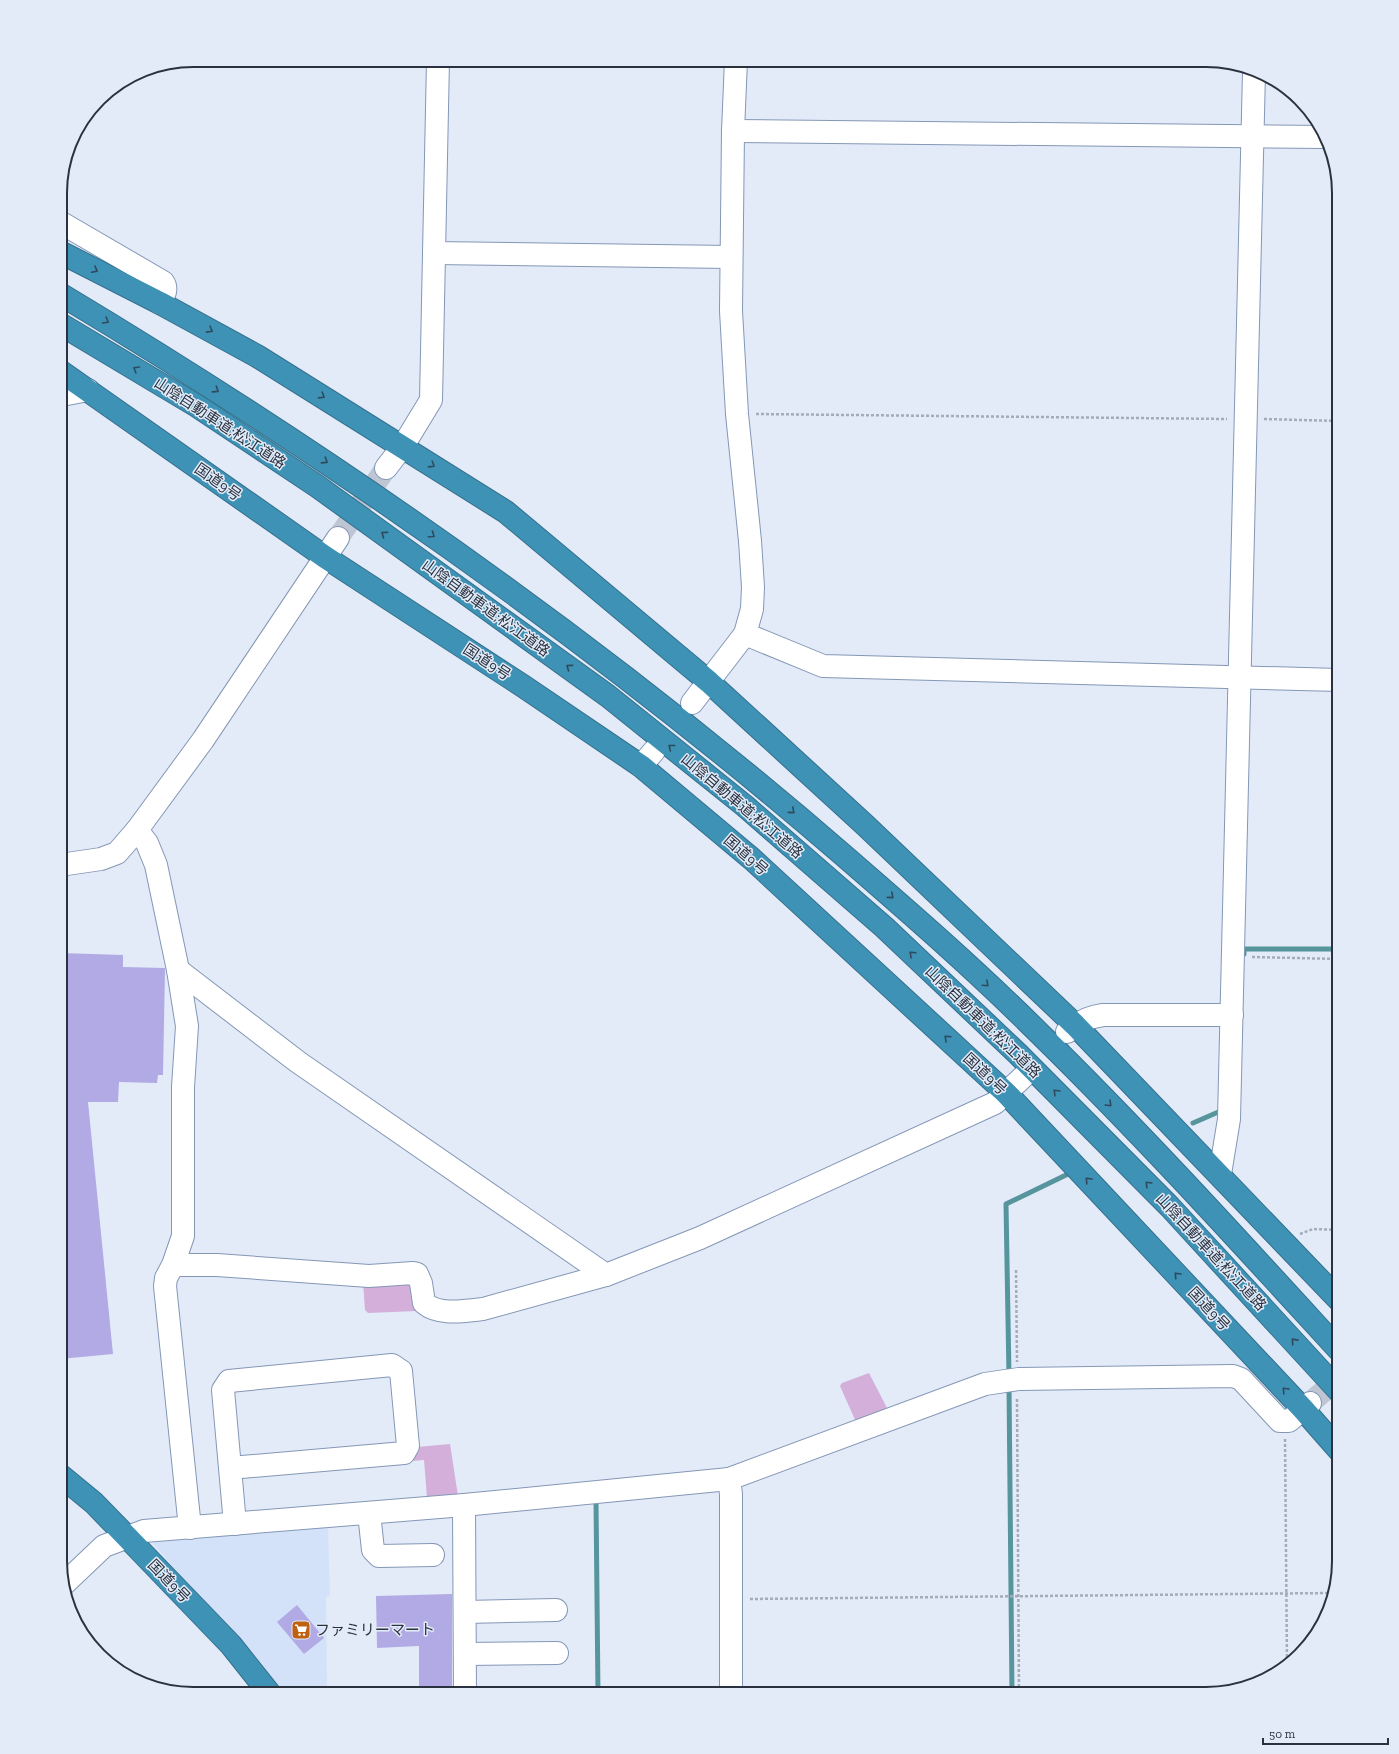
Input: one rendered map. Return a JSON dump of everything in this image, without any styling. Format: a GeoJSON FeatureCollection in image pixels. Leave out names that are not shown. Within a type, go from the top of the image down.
{"type":"FeatureCollection","features":[{"type":"Feature","properties":{"kind":"highway"},"geometry":{"type":"LineString","coordinates":[[67,256],[160,303],[257,356],[403,446],[506,512],[709,682],[865,825],[1220,1174],[1332,1292]]}},
{"type":"Feature","properties":{"kind":"highway","name":"山陰自動車道;松江道路"},"geometry":{"type":"LineString","coordinates":[[67,298],[204,382],[332,465],[471,563],[621,673],[762,786],[902,906],[1039,1032],[1186,1182],[1332,1342]]}},
{"type":"Feature","properties":{"kind":"highway","name":"山陰自動車道;松江道路"},"geometry":{"type":"LineString","coordinates":[[67,328],[197,406],[317,486],[608,696],[745,806],[884,928],[1018,1054],[1170,1207],[1332,1383]]}},
{"type":"Feature","properties":{"kind":"highway","name":"国道9号"},"geometry":{"type":"LineString","coordinates":[[67,376],[325,557],[523,686],[648,758],[752,859],[1006,1093],[1307,1406],[1332,1440]]}},
{"type":"Feature","properties":{"kind":"highway","name":"国道9号"},"geometry":{"type":"LineString","coordinates":[[67,1481],[94,1503],[231,1645],[264,1687]]}},
{"type":"Feature","properties":{"kind":"street"},"geometry":{"type":"LineString","coordinates":[[386,468],[403,446],[430,400],[438,67]]}},
{"type":"Feature","properties":{"kind":"street"},"geometry":{"type":"LineString","coordinates":[[692,703],[745,634],[752,609],[753,587],[737,414],[733,344],[731,257],[732,131],[736,67]]}},
{"type":"Feature","properties":{"kind":"street"},"geometry":{"type":"LineString","coordinates":[[1220,1174],[1229,1119],[1241,678],[1251,136],[1254,77]]}},
{"type":"Feature","properties":{"kind":"street"},"geometry":{"type":"LineString","coordinates":[[732,131],[1318,137]]}},
{"type":"Feature","properties":{"kind":"street"},"geometry":{"type":"LineString","coordinates":[[67,226],[163,282],[166,292],[160,303]]}},
{"type":"Feature","properties":{"kind":"street"},"geometry":{"type":"LineString","coordinates":[[434,252],[731,257]]}},
{"type":"Feature","properties":{"kind":"street"},"geometry":{"type":"LineString","coordinates":[[67,394],[88,390]]}},
{"type":"Feature","properties":{"kind":"street"},"geometry":{"type":"LineString","coordinates":[[67,864],[101,859],[117,853],[137,830],[203,740],[338,538]]}},
{"type":"Feature","properties":{"kind":"street"},"geometry":{"type":"LineString","coordinates":[[745,634],[823,666],[1332,680]]}},
{"type":"Feature","properties":{"kind":"street"},"geometry":{"type":"LineString","coordinates":[[137,830],[147,843],[156,865],[178,970],[187,1026],[183,1087],[183,1236],[173,1265],[166,1278],[165,1286],[190,1528]]}},
{"type":"Feature","properties":{"kind":"street"},"geometry":{"type":"LineString","coordinates":[[178,970],[298,1062],[606,1275]]}},
{"type":"Feature","properties":{"kind":"street"},"geometry":{"type":"LineString","coordinates":[[1071,1029],[1090,1017],[1103,1015],[1232,1015]]}},
{"type":"Feature","properties":{"kind":"street"},"geometry":{"type":"LineString","coordinates":[[173,1265],[217,1265],[370,1276],[413,1273],[419,1278],[423,1300],[432,1309],[462,1312],[483,1309],[606,1275],[714,1231],[995,1103],[1023,1077]]}},
{"type":"Feature","properties":{"kind":"street"},"geometry":{"type":"LineString","coordinates":[[230,1468],[404,1453],[408,1446],[401,1371],[392,1365],[229,1381],[223,1390],[235,1524]]}},
{"type":"Feature","properties":{"kind":"street"},"geometry":{"type":"LineString","coordinates":[[68,1580],[104,1546],[144,1531],[464,1505],[729,1479],[984,1384],[1017,1380],[1234,1376],[1241,1379],[1280,1421],[1285,1422],[1289,1420],[1307,1406]]}},
{"type":"Feature","properties":{"kind":"street"},"geometry":{"type":"LineString","coordinates":[[729,1479],[731,1687]]}},
{"type":"Feature","properties":{"kind":"street"},"geometry":{"type":"LineString","coordinates":[[464,1505],[465,1687]]}},
{"type":"Feature","properties":{"kind":"street"},"geometry":{"type":"LineString","coordinates":[[369,1513],[373,1550],[379,1556],[433,1555]]}},
{"type":"Feature","properties":{"kind":"street"},"geometry":{"type":"LineString","coordinates":[[465,1612],[556,1610]]}},
{"type":"Feature","properties":{"kind":"street"},"geometry":{"type":"LineString","coordinates":[[465,1654],[556,1653]]}},
{"type":"Feature","properties":{"kind":"path"},"geometry":{"type":"LineString","coordinates":[[737,414],[1332,421]]}},
{"type":"Feature","properties":{"kind":"path"},"geometry":{"type":"LineString","coordinates":[[1247,957],[1332,959]]}},
{"type":"Feature","properties":{"kind":"path"},"geometry":{"type":"LineString","coordinates":[[1287,1244],[1306,1231],[1332,1230]]}},
{"type":"Feature","properties":{"kind":"path"},"geometry":{"type":"LineString","coordinates":[[1016,1270],[1017,1595],[1019,1687]]}},
{"type":"Feature","properties":{"kind":"path"},"geometry":{"type":"LineString","coordinates":[[1285,1422],[1287,1658]]}},
{"type":"Feature","properties":{"kind":"path"},"geometry":{"type":"LineString","coordinates":[[731,1599],[1005,1595],[1327,1593]]}},
{"type":"Feature","properties":{"kind":"shaded area"},"geometry":{"type":"Polygon","coordinates":[[[410,1278],[417,1311],[368,1313],[365,1310],[363,1282],[410,1278]]]}},
{"type":"Feature","properties":{"kind":"shaded area"},"geometry":{"type":"Polygon","coordinates":[[[869,1373],[887,1408],[856,1422],[840,1386],[842,1383],[869,1373]]]}},
{"type":"Feature","properties":{"kind":"shaded area"},"geometry":{"type":"Polygon","coordinates":[[[450,1444],[458,1496],[427,1498],[424,1460],[411,1461],[416,1453],[417,1447],[450,1444]]]}},
{"type":"Feature","properties":{"kind":"shaded area"},"geometry":{"type":"Polygon","coordinates":[[[328,1526],[330,1596],[326,1597],[327,1687],[280,1687],[153,1544],[154,1542],[328,1526]]]}},
{"type":"Feature","properties":{"kind":"building"},"geometry":{"type":"Polygon","coordinates":[[[67,953],[123,955],[123,967],[165,968],[163,1075],[158,1075],[157,1083],[119,1082],[118,1102],[88,1102],[113,1354],[67,1358],[67,953]]]}},
{"type":"Feature","properties":{"kind":"building"},"geometry":{"type":"Polygon","coordinates":[[[452,1594],[452,1687],[419,1687],[419,1646],[377,1648],[376,1596],[452,1594]]]}},
{"type":"Feature","properties":{"kind":"building","name":"ファミリーマート"},"geometry":{"type":"Polygon","coordinates":[[[297,1605],[324,1638],[304,1654],[277,1622],[297,1605]]]}},
{"type":"Feature","properties":{"kind":"waterway"},"geometry":{"type":"LineString","coordinates":[[1244,954],[1244,949],[1332,949]]}},
{"type":"Feature","properties":{"kind":"waterway"},"geometry":{"type":"LineString","coordinates":[[1193,1123],[1223,1110]]}},
{"type":"Feature","properties":{"kind":"waterway"},"geometry":{"type":"LineString","coordinates":[[1009,1376],[1006,1204],[1066,1175]]}},
{"type":"Feature","properties":{"kind":"waterway"},"geometry":{"type":"LineString","coordinates":[[1009,1386],[1012,1687]]}},
{"type":"Feature","properties":{"kind":"waterway"},"geometry":{"type":"LineString","coordinates":[[596,1501],[598,1687]]}},
{"type":"Feature","properties":{"kind":"tunnel"},"geometry":{"type":"LineString","coordinates":[[338,538],[386,468]]}},
{"type":"Feature","properties":{"kind":"tunnel"},"geometry":{"type":"LineString","coordinates":[[1023,1077],[1066,1033]]}},
{"type":"Feature","properties":{"kind":"tunnel"},"geometry":{"type":"LineString","coordinates":[[1310,1403],[1332,1384]]}},
{"type":"Feature","properties":{"kind":"place","name":"ファミリーマート"},"geometry":{"type":"Point","coordinates":[301,1630]}}]}
